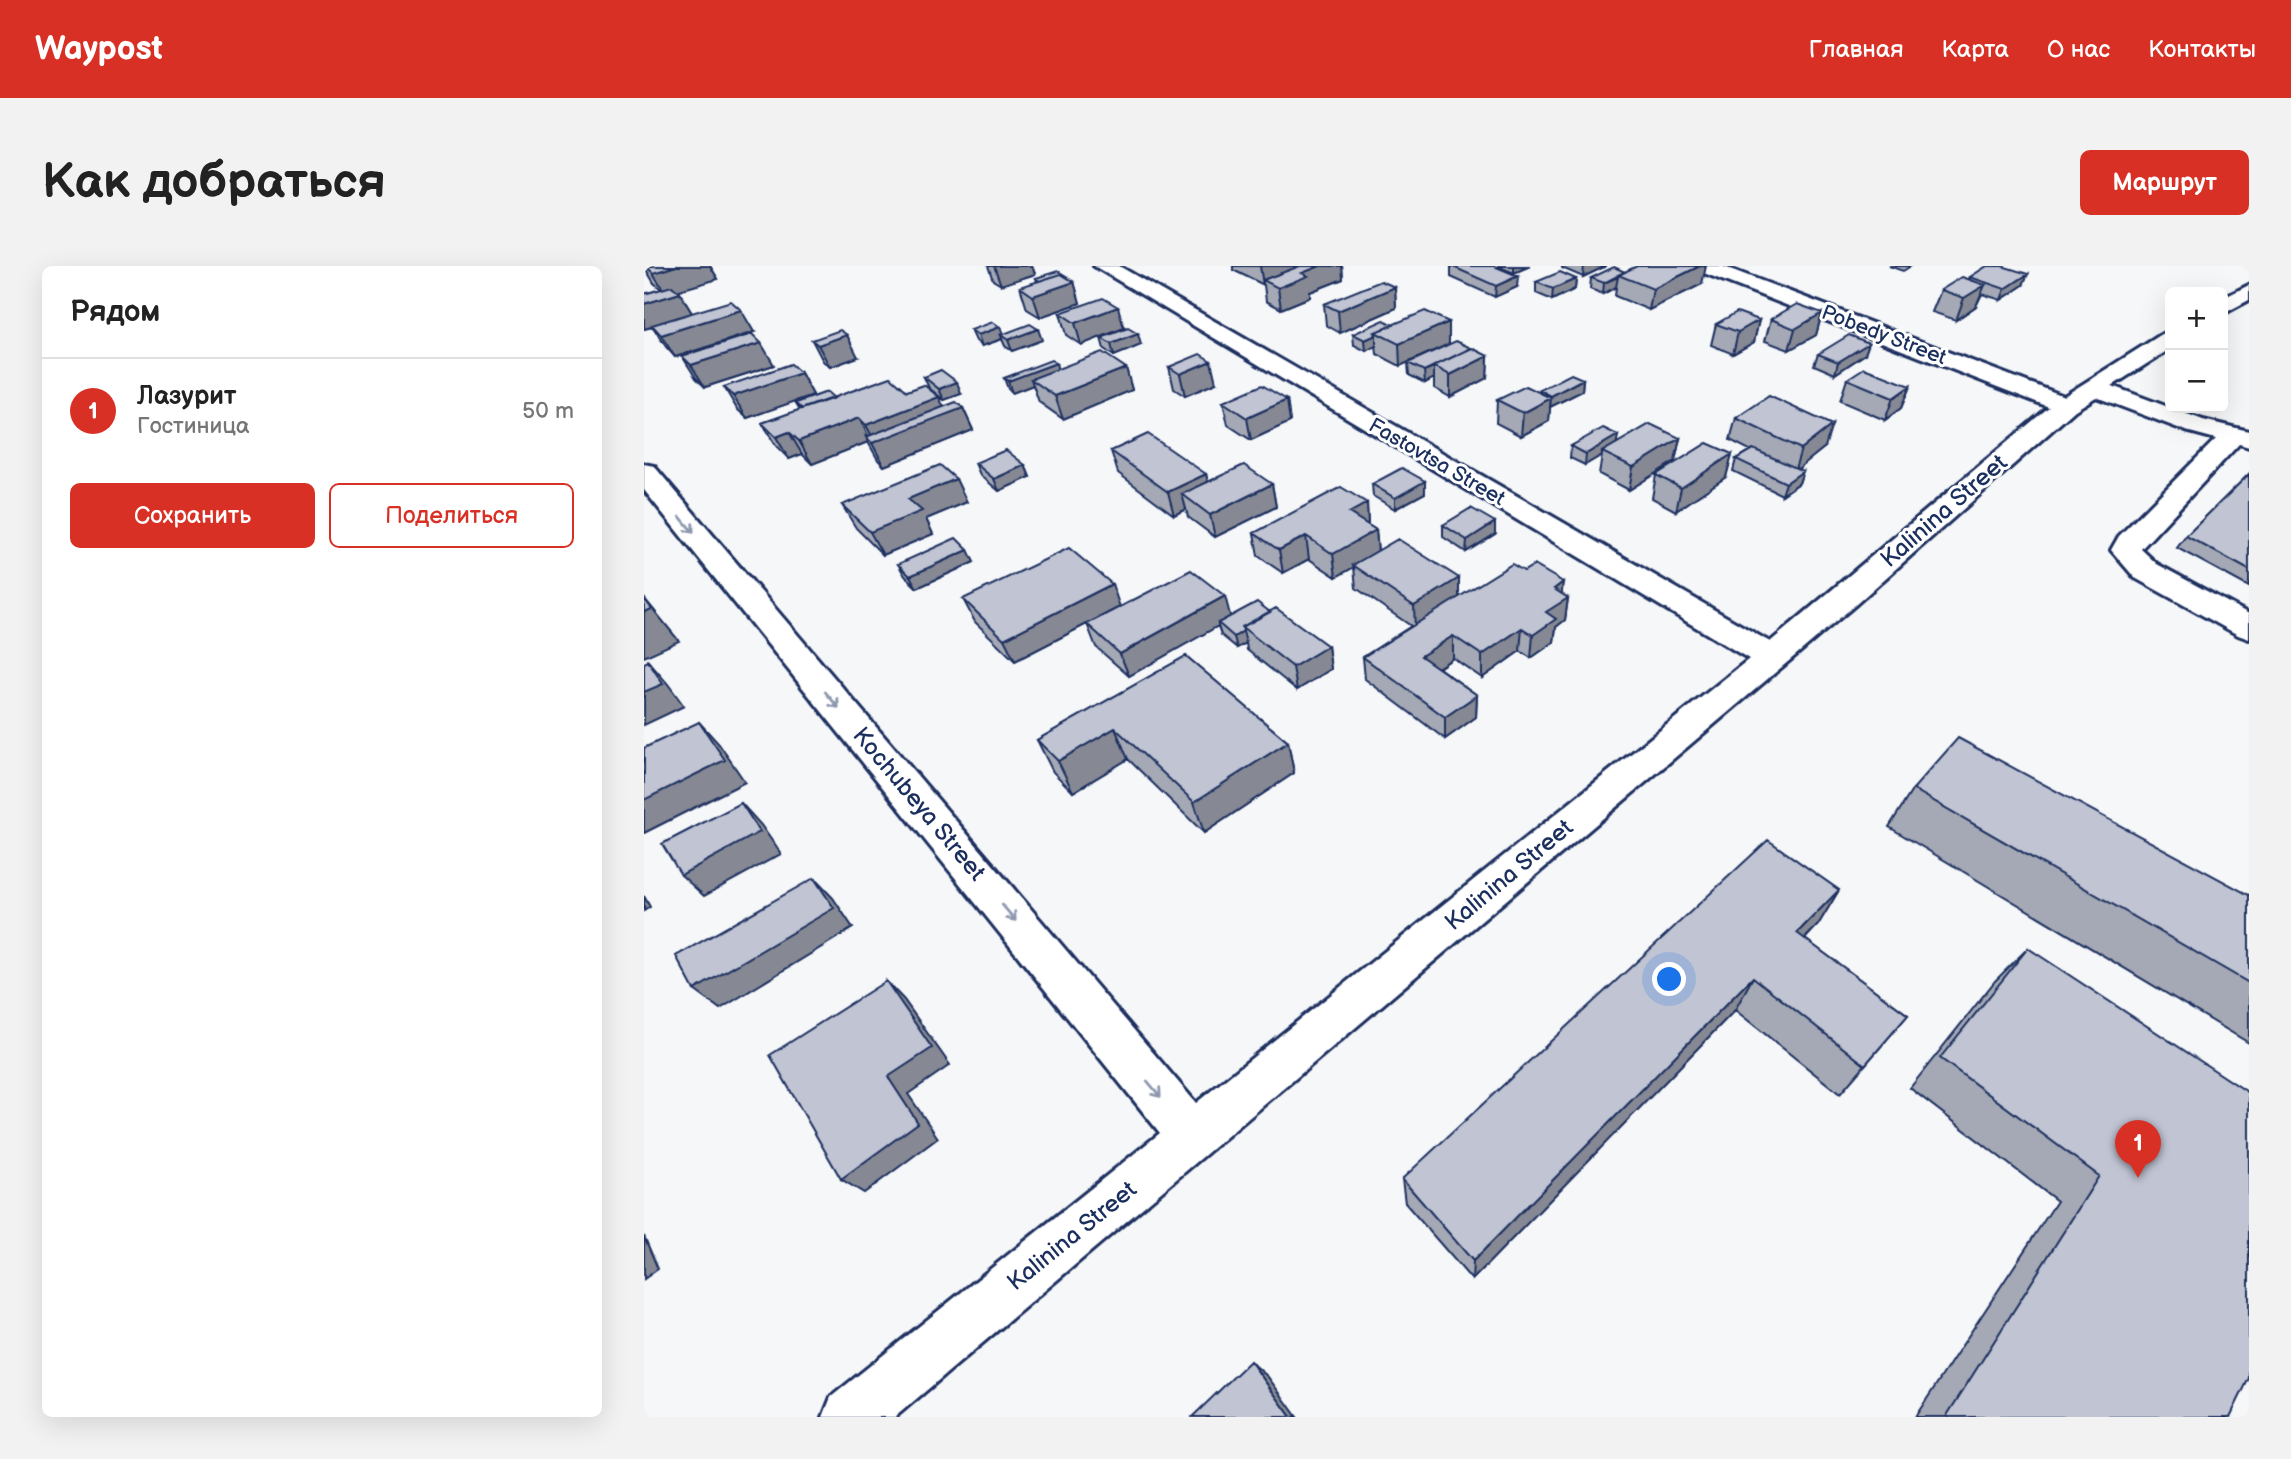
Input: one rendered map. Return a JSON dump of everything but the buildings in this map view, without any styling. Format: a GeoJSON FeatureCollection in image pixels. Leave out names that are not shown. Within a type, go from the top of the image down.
{"type":"FeatureCollection","features":[{"type":"Feature","properties":{"kind":"street","name":"Fastovtsa Street"},"geometry":{"type":"LineString","coordinates":[[1104,266],[1770,657]]}},
{"type":"Feature","properties":{"kind":"street","name":"Pobedy Street"},"geometry":{"type":"LineString","coordinates":[[1703,266],[2079,396],[2242,437]]}},
{"type":"Feature","properties":{"kind":"street"},"geometry":{"type":"LineString","coordinates":[[2228,304],[2249,292]]}},
{"type":"Feature","properties":{"kind":"street","name":"Kalinina Street"},"geometry":{"type":"LineString","coordinates":[[851,1417],[1843,599],[2079,396],[2165,342]]}},
{"type":"Feature","properties":{"kind":"street"},"geometry":{"type":"LineString","coordinates":[[2242,437],[2129,542],[2126,550],[2146,571],[2249,628]]}},
{"type":"Feature","properties":{"kind":"street","name":"Kochubeya Street"},"geometry":{"type":"LineString","coordinates":[[644,472],[1193,1136]]}},
{"type":"Feature","properties":{"kind":"place","name":"Лазурит"},"geometry":{"type":"Point","coordinates":[2138,1178]}}]}
